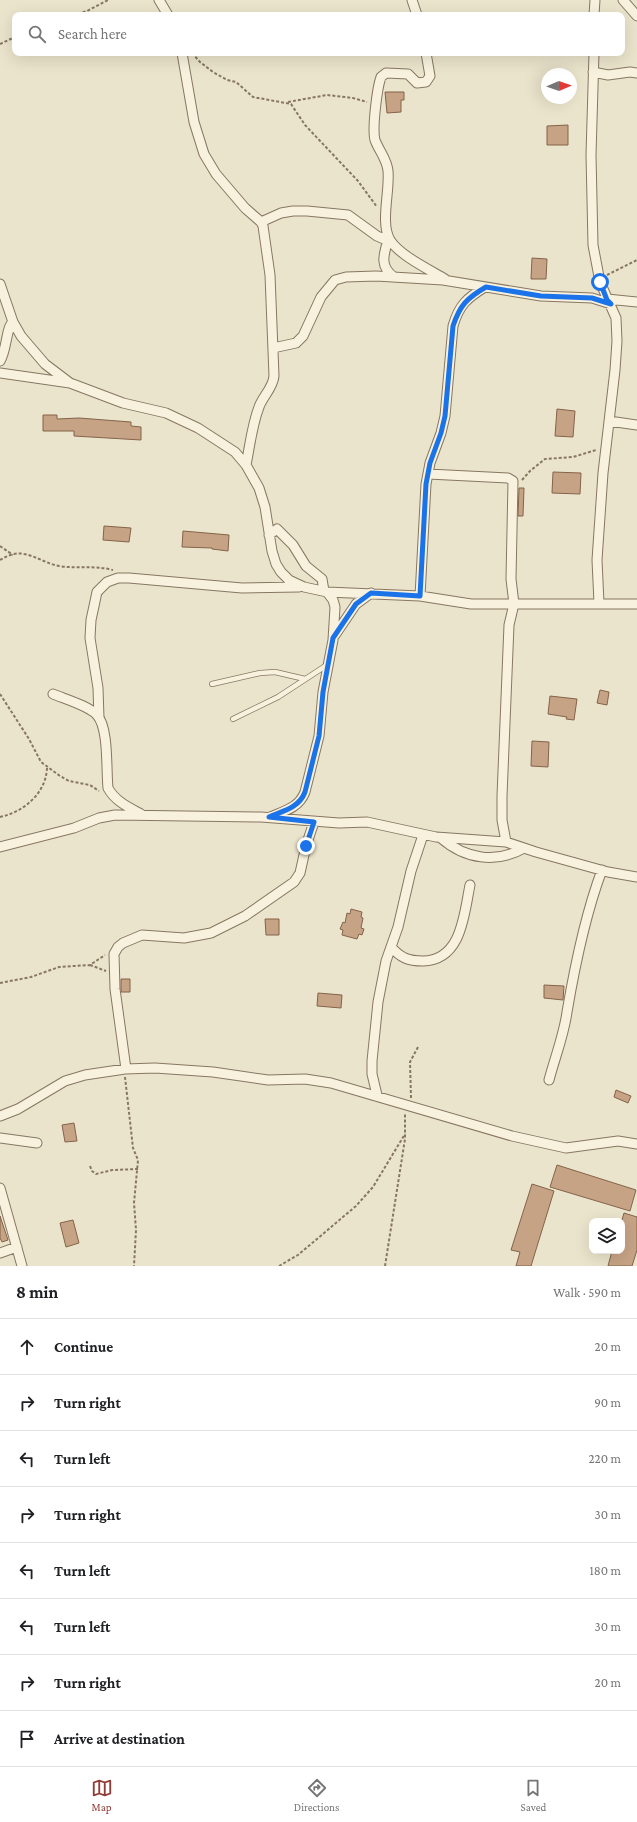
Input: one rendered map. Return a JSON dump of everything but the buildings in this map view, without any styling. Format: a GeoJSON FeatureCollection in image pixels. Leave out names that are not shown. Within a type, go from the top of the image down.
{"type":"FeatureCollection","features":[{"type":"Feature","properties":{"kind":"street"},"geometry":{"type":"LineString","coordinates":[[159,0],[166,12]]}},
{"type":"Feature","properties":{"kind":"street"},"geometry":{"type":"LineString","coordinates":[[412,0],[416,12]]}},
{"type":"Feature","properties":{"kind":"street"},"geometry":{"type":"LineString","coordinates":[[594,12],[595,0]]}},
{"type":"Feature","properties":{"kind":"street"},"geometry":{"type":"LineString","coordinates":[[623,0],[637,16]]}},
{"type":"Feature","properties":{"kind":"street"},"geometry":{"type":"LineString","coordinates":[[183,56],[194,122],[204,154],[216,174],[245,208],[261,222],[270,275],[274,380],[260,405],[252,434],[246,465]]}},
{"type":"Feature","properties":{"kind":"street"},"geometry":{"type":"LineString","coordinates":[[394,277],[388,273],[384,266],[383,258],[390,241],[386,219],[388,171],[374,136],[375,104],[380,79],[384,74],[409,74],[416,82],[420,83],[428,80],[430,72],[427,56]]}},
{"type":"Feature","properties":{"kind":"street"},"geometry":{"type":"LineString","coordinates":[[594,56],[591,155],[593,245],[599,278],[616,318],[617,341],[606,448],[597,560],[599,603]]}},
{"type":"Feature","properties":{"kind":"street"},"geometry":{"type":"LineString","coordinates":[[593,72],[608,75],[630,72],[637,73]]}},
{"type":"Feature","properties":{"kind":"street"},"geometry":{"type":"LineString","coordinates":[[261,222],[281,213],[293,211],[343,215],[353,218],[367,229],[390,241],[404,253],[448,281]]}},
{"type":"Feature","properties":{"kind":"street"},"geometry":{"type":"LineString","coordinates":[[273,348],[296,342],[303,336],[321,297],[335,280],[358,276],[448,281],[541,296],[592,298],[609,302],[637,302]]}},
{"type":"Feature","properties":{"kind":"street"},"geometry":{"type":"LineString","coordinates":[[0,284],[13,322],[31,349],[45,364],[70,383]]}},
{"type":"Feature","properties":{"kind":"street"},"geometry":{"type":"LineString","coordinates":[[420,596],[425,495],[428,474],[445,416],[453,326],[463,303],[486,287]]}},
{"type":"Feature","properties":{"kind":"street"},"geometry":{"type":"LineString","coordinates":[[0,361],[7,345],[8,327],[13,322]]}},
{"type":"Feature","properties":{"kind":"street"},"geometry":{"type":"LineString","coordinates":[[0,373],[70,383],[123,403],[166,413],[198,428],[221,442],[235,452],[246,465],[259,488],[265,507],[272,551],[281,572],[289,580],[304,587],[326,592],[420,596],[471,604],[633,604],[637,609]]}},
{"type":"Feature","properties":{"kind":"street"},"geometry":{"type":"LineString","coordinates":[[609,421],[637,425]]}},
{"type":"Feature","properties":{"kind":"street"},"geometry":{"type":"LineString","coordinates":[[428,474],[508,478],[513,481],[511,580],[514,604],[509,625],[503,747],[502,820],[506,842]]}},
{"type":"Feature","properties":{"kind":"street"},"geometry":{"type":"LineString","coordinates":[[269,535],[277,529],[283,533],[293,545],[306,566],[322,579],[326,592],[335,606],[333,638],[323,692],[319,736],[305,792],[303,798],[295,806],[269,817]]}},
{"type":"Feature","properties":{"kind":"street"},"geometry":{"type":"LineString","coordinates":[[99,718],[98,688],[90,638],[91,620],[98,592],[107,582],[118,578],[129,578],[242,588],[304,587]]}},
{"type":"Feature","properties":{"kind":"street"},"geometry":{"type":"LineString","coordinates":[[333,638],[356,604],[371,593]]}},
{"type":"Feature","properties":{"kind":"street"},"geometry":{"type":"LineString","coordinates":[[53,694],[97,715],[102,722],[104,734],[108,788],[112,795],[121,802],[142,814]]}},
{"type":"Feature","properties":{"kind":"street"},"geometry":{"type":"LineString","coordinates":[[0,847],[74,828],[99,818],[115,815],[142,814],[269,817],[314,822],[367,822],[441,838],[506,842],[602,870],[637,877]]}},
{"type":"Feature","properties":{"kind":"street"},"geometry":{"type":"LineString","coordinates":[[125,1069],[115,989],[114,954],[116,951],[123,943],[142,935],[184,938],[211,933],[245,916],[294,882],[300,873],[306,846],[314,822]]}},
{"type":"Feature","properties":{"kind":"street"},"geometry":{"type":"LineString","coordinates":[[377,1095],[372,1074],[372,1061],[375,1021],[381,984],[398,927],[411,871],[423,835]]}},
{"type":"Feature","properties":{"kind":"street"},"geometry":{"type":"LineString","coordinates":[[441,838],[460,852],[489,858],[513,854],[524,848]]}},
{"type":"Feature","properties":{"kind":"street"},"geometry":{"type":"LineString","coordinates":[[549,1080],[560,1045],[572,977],[596,886],[602,870]]}},
{"type":"Feature","properties":{"kind":"street"},"geometry":{"type":"LineString","coordinates":[[391,947],[400,957],[411,960],[436,959],[451,950],[460,927],[470,885]]}},
{"type":"Feature","properties":{"kind":"street"},"geometry":{"type":"LineString","coordinates":[[0,1116],[18,1109],[65,1081],[85,1075],[125,1069],[170,1069],[212,1072],[268,1080],[305,1079],[332,1083],[408,1104],[512,1136],[566,1148],[618,1141],[637,1144]]}},
{"type":"Feature","properties":{"kind":"street"},"geometry":{"type":"LineString","coordinates":[[0,1138],[37,1143]]}},
{"type":"Feature","properties":{"kind":"street"},"geometry":{"type":"LineString","coordinates":[[0,1188],[22,1266]]}},
{"type":"Feature","properties":{"kind":"street"},"geometry":{"type":"LineString","coordinates":[[0,1253],[17,1247]]}},
{"type":"Feature","properties":{"kind":"lane"},"geometry":{"type":"LineString","coordinates":[[233,719],[278,697],[328,664]]}},
{"type":"Feature","properties":{"kind":"lane"},"geometry":{"type":"LineString","coordinates":[[212,684],[260,673],[275,672],[306,679]]}},
{"type":"Feature","properties":{"kind":"path"},"geometry":{"type":"LineString","coordinates":[[84,12],[108,0]]}},
{"type":"Feature","properties":{"kind":"path"},"geometry":{"type":"LineString","coordinates":[[0,44],[12,39]]}},
{"type":"Feature","properties":{"kind":"path"},"geometry":{"type":"LineString","coordinates":[[195,56],[200,62],[214,72],[227,80],[236,82],[253,98],[287,102],[327,95],[353,98],[375,104]]}},
{"type":"Feature","properties":{"kind":"path"},"geometry":{"type":"LineString","coordinates":[[287,102],[291,104],[313,134],[358,181],[386,219]]}},
{"type":"Feature","properties":{"kind":"path"},"geometry":{"type":"LineString","coordinates":[[599,278],[618,271],[626,264],[637,260]]}},
{"type":"Feature","properties":{"kind":"path"},"geometry":{"type":"LineString","coordinates":[[513,490],[530,471],[545,460],[573,457],[606,448]]}},
{"type":"Feature","properties":{"kind":"path"},"geometry":{"type":"LineString","coordinates":[[0,546],[13,555]]}},
{"type":"Feature","properties":{"kind":"path"},"geometry":{"type":"LineString","coordinates":[[0,560],[13,555],[25,554],[46,563],[59,566],[73,568],[95,566],[116,570]]}},
{"type":"Feature","properties":{"kind":"path"},"geometry":{"type":"LineString","coordinates":[[0,694],[29,739],[35,754],[47,768],[70,781],[90,785],[101,792]]}},
{"type":"Feature","properties":{"kind":"path"},"geometry":{"type":"LineString","coordinates":[[0,817],[17,812],[36,796],[45,782],[47,768]]}},
{"type":"Feature","properties":{"kind":"path"},"geometry":{"type":"LineString","coordinates":[[90,965],[101,956],[116,951]]}},
{"type":"Feature","properties":{"kind":"path"},"geometry":{"type":"LineString","coordinates":[[0,982],[30,977],[59,967],[90,965],[115,974]]}},
{"type":"Feature","properties":{"kind":"path"},"geometry":{"type":"LineString","coordinates":[[385,1266],[398,1192],[408,1104],[412,1088],[410,1062],[418,1046]]}},
{"type":"Feature","properties":{"kind":"path"},"geometry":{"type":"LineString","coordinates":[[125,1069],[133,1148],[137,1158],[138,1169],[134,1203],[136,1230],[134,1266]]}},
{"type":"Feature","properties":{"kind":"path"},"geometry":{"type":"LineString","coordinates":[[279,1266],[298,1255],[356,1206],[373,1187],[405,1134]]}},
{"type":"Feature","properties":{"kind":"path"},"geometry":{"type":"LineString","coordinates":[[90,1166],[96,1174],[112,1170],[138,1169]]}},
{"type":"Feature","properties":{"kind":"route"},"geometry":{"type":"LineString","coordinates":[[306,846],[314,822],[269,817],[295,806],[303,798],[319,736],[323,692],[333,638],[344,620],[356,604],[371,593],[420,596],[426,484],[430,463],[441,433],[445,416],[453,326],[457,314],[463,303],[473,294],[486,287],[541,296],[592,298],[603,300],[611,304],[607,300],[600,282]]}}]}
